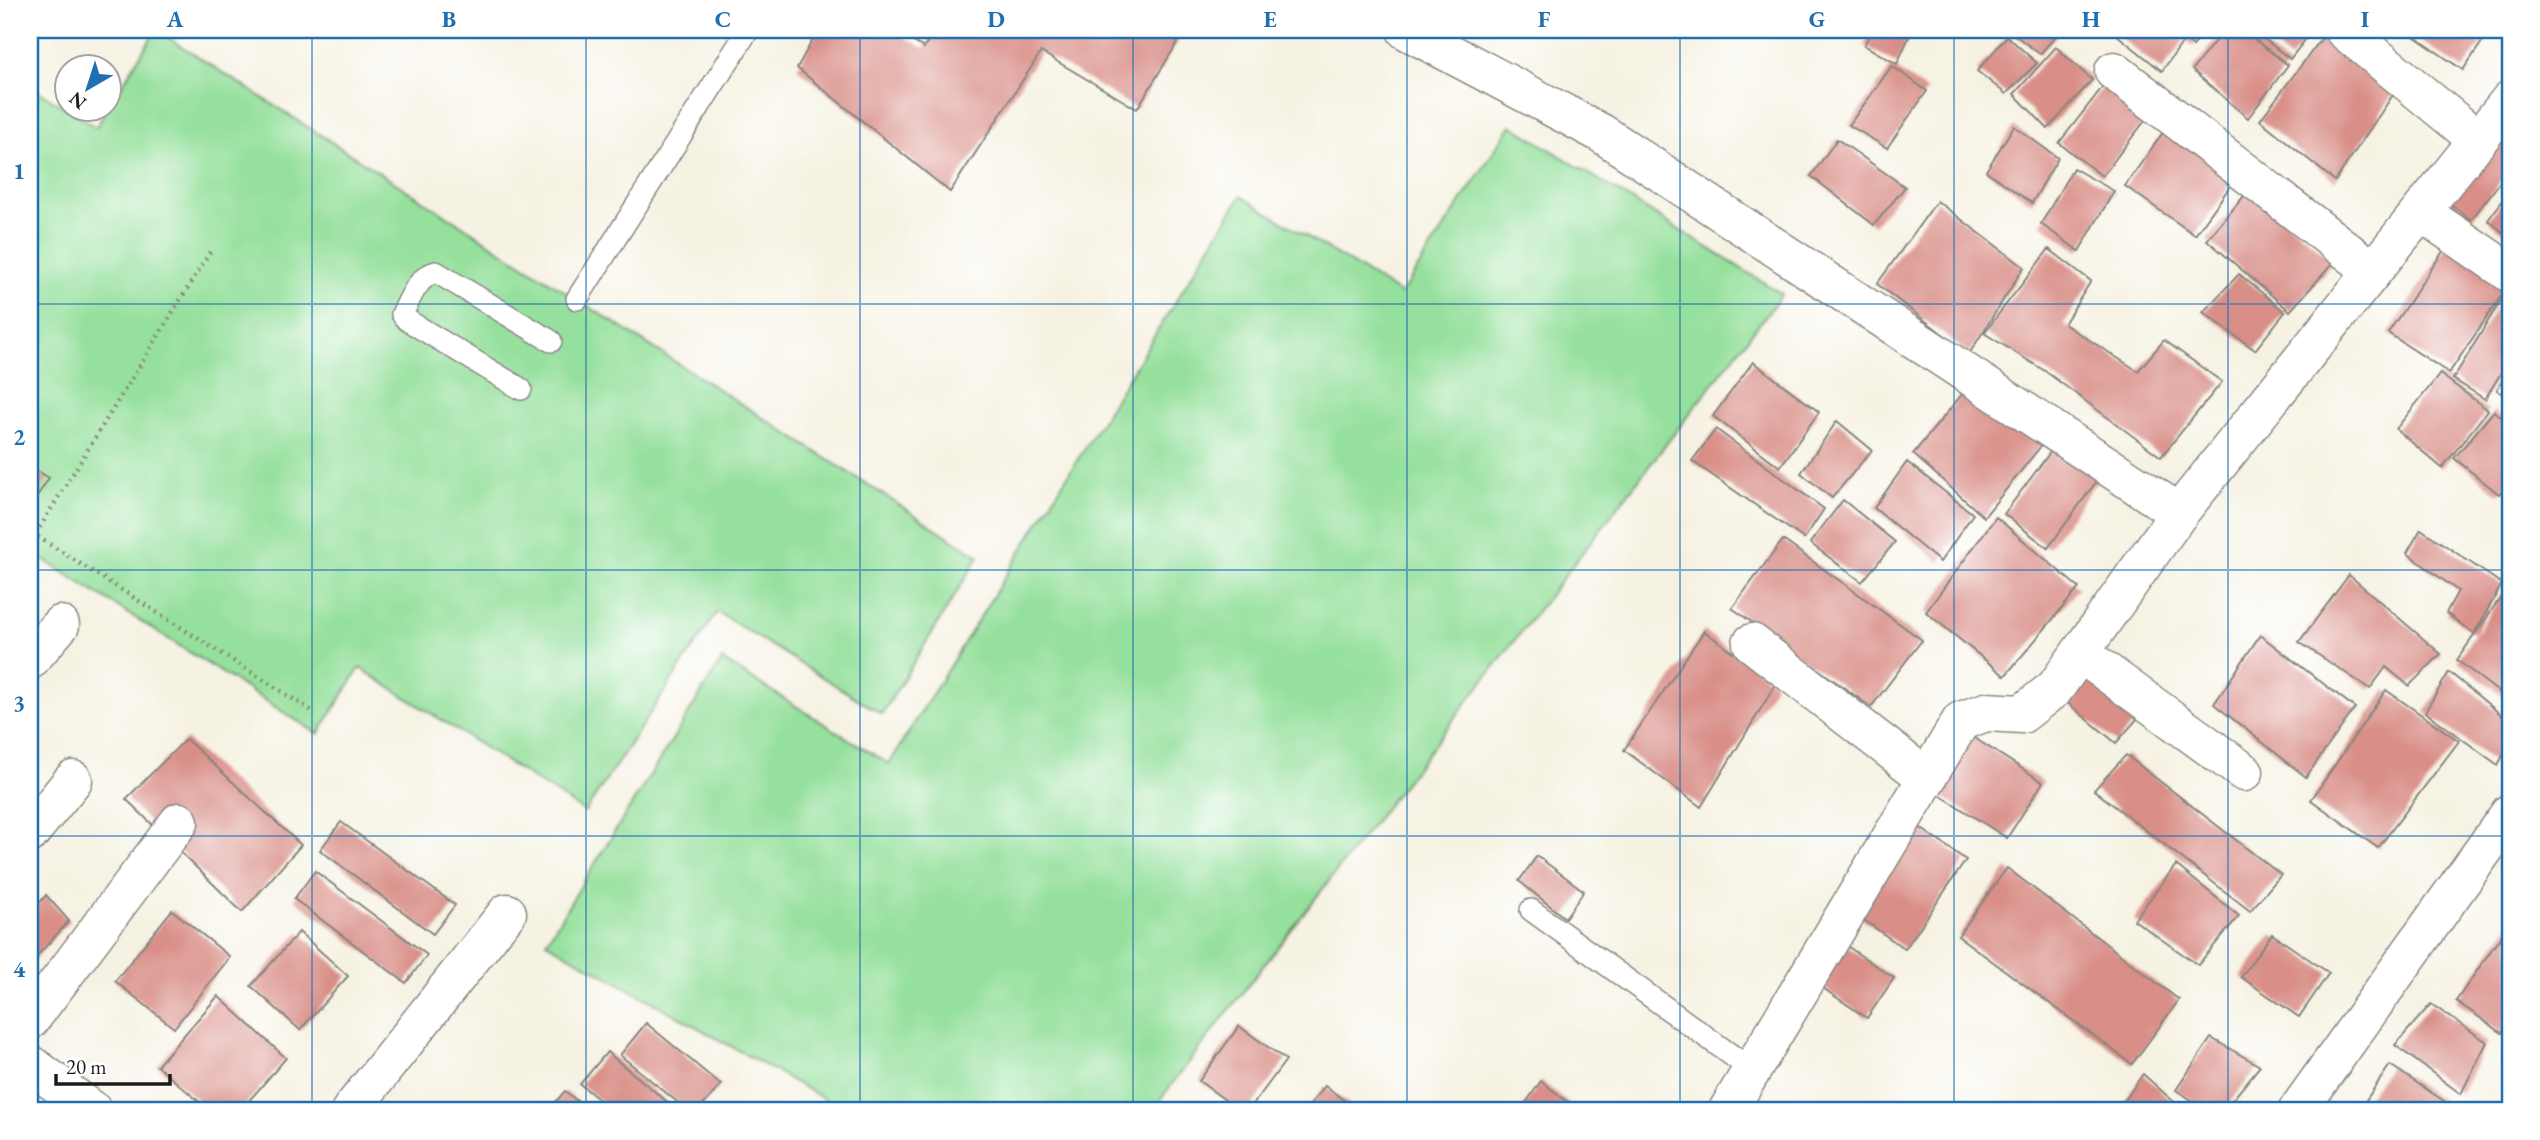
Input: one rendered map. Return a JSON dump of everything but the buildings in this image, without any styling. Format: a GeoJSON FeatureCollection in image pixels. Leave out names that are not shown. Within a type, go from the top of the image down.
{"type":"FeatureCollection","features":[{"type":"Feature","properties":{"kind":"street"},"geometry":{"type":"LineString","coordinates":[[1406,30],[1601,132],[2179,513]]}},
{"type":"Feature","properties":{"kind":"street"},"geometry":{"type":"LineString","coordinates":[[2344,30],[2479,140]]}},
{"type":"Feature","properties":{"kind":"street"},"geometry":{"type":"LineString","coordinates":[[2114,71],[2373,271]]}},
{"type":"Feature","properties":{"kind":"street"},"geometry":{"type":"LineString","coordinates":[[1728,1110],[1961,721],[1986,712],[2022,714],[2055,688],[2179,513],[2510,100]]}},
{"type":"Feature","properties":{"kind":"street"},"geometry":{"type":"LineString","coordinates":[[2421,212],[2510,273]]}},
{"type":"Feature","properties":{"kind":"street"},"geometry":{"type":"LineString","coordinates":[[30,660],[60,625]]}},
{"type":"Feature","properties":{"kind":"street"},"geometry":{"type":"LineString","coordinates":[[1752,643],[1927,778]]}},
{"type":"Feature","properties":{"kind":"street"},"geometry":{"type":"LineString","coordinates":[[2080,653],[2244,772]]}},
{"type":"Feature","properties":{"kind":"street"},"geometry":{"type":"LineString","coordinates":[[30,833],[73,779]]}},
{"type":"Feature","properties":{"kind":"street"},"geometry":{"type":"LineString","coordinates":[[2298,1110],[2510,813]]}},
{"type":"Feature","properties":{"kind":"street"},"geometry":{"type":"LineString","coordinates":[[30,1020],[179,822]]}},
{"type":"Feature","properties":{"kind":"street"},"geometry":{"type":"LineString","coordinates":[[351,1110],[507,912]]}},
{"type":"Feature","properties":{"kind":"street"},"geometry":{"type":"LineString","coordinates":[[30,1065],[92,1110]]}},
{"type":"Feature","properties":{"kind":"lane"},"geometry":{"type":"LineString","coordinates":[[577,299],[748,30]]}},
{"type":"Feature","properties":{"kind":"lane"},"geometry":{"type":"LineString","coordinates":[[520,389],[407,320],[402,314],[413,292],[421,281],[436,272],[551,341]]}},
{"type":"Feature","properties":{"kind":"lane"},"geometry":{"type":"LineString","coordinates":[[1531,910],[1752,1070]]}},
{"type":"Feature","properties":{"kind":"path"},"geometry":{"type":"LineString","coordinates":[[210,252],[35,535],[314,712]]}},
{"type":"Feature","properties":{"kind":"green space"},"geometry":{"type":"Polygon","coordinates":[[[156,30],[979,556],[882,714],[717,612],[585,812],[360,668],[318,734],[30,551],[30,86],[52,100],[52,122],[88,122],[96,127],[99,122],[122,122],[122,85],[156,30]]]}},
{"type":"Feature","properties":{"kind":"green space"},"geometry":{"type":"Polygon","coordinates":[[[1511,125],[1782,294],[1152,1110],[844,1110],[546,942],[722,660],[889,764],[1241,196],[1401,294],[1511,125]]]}}]}
